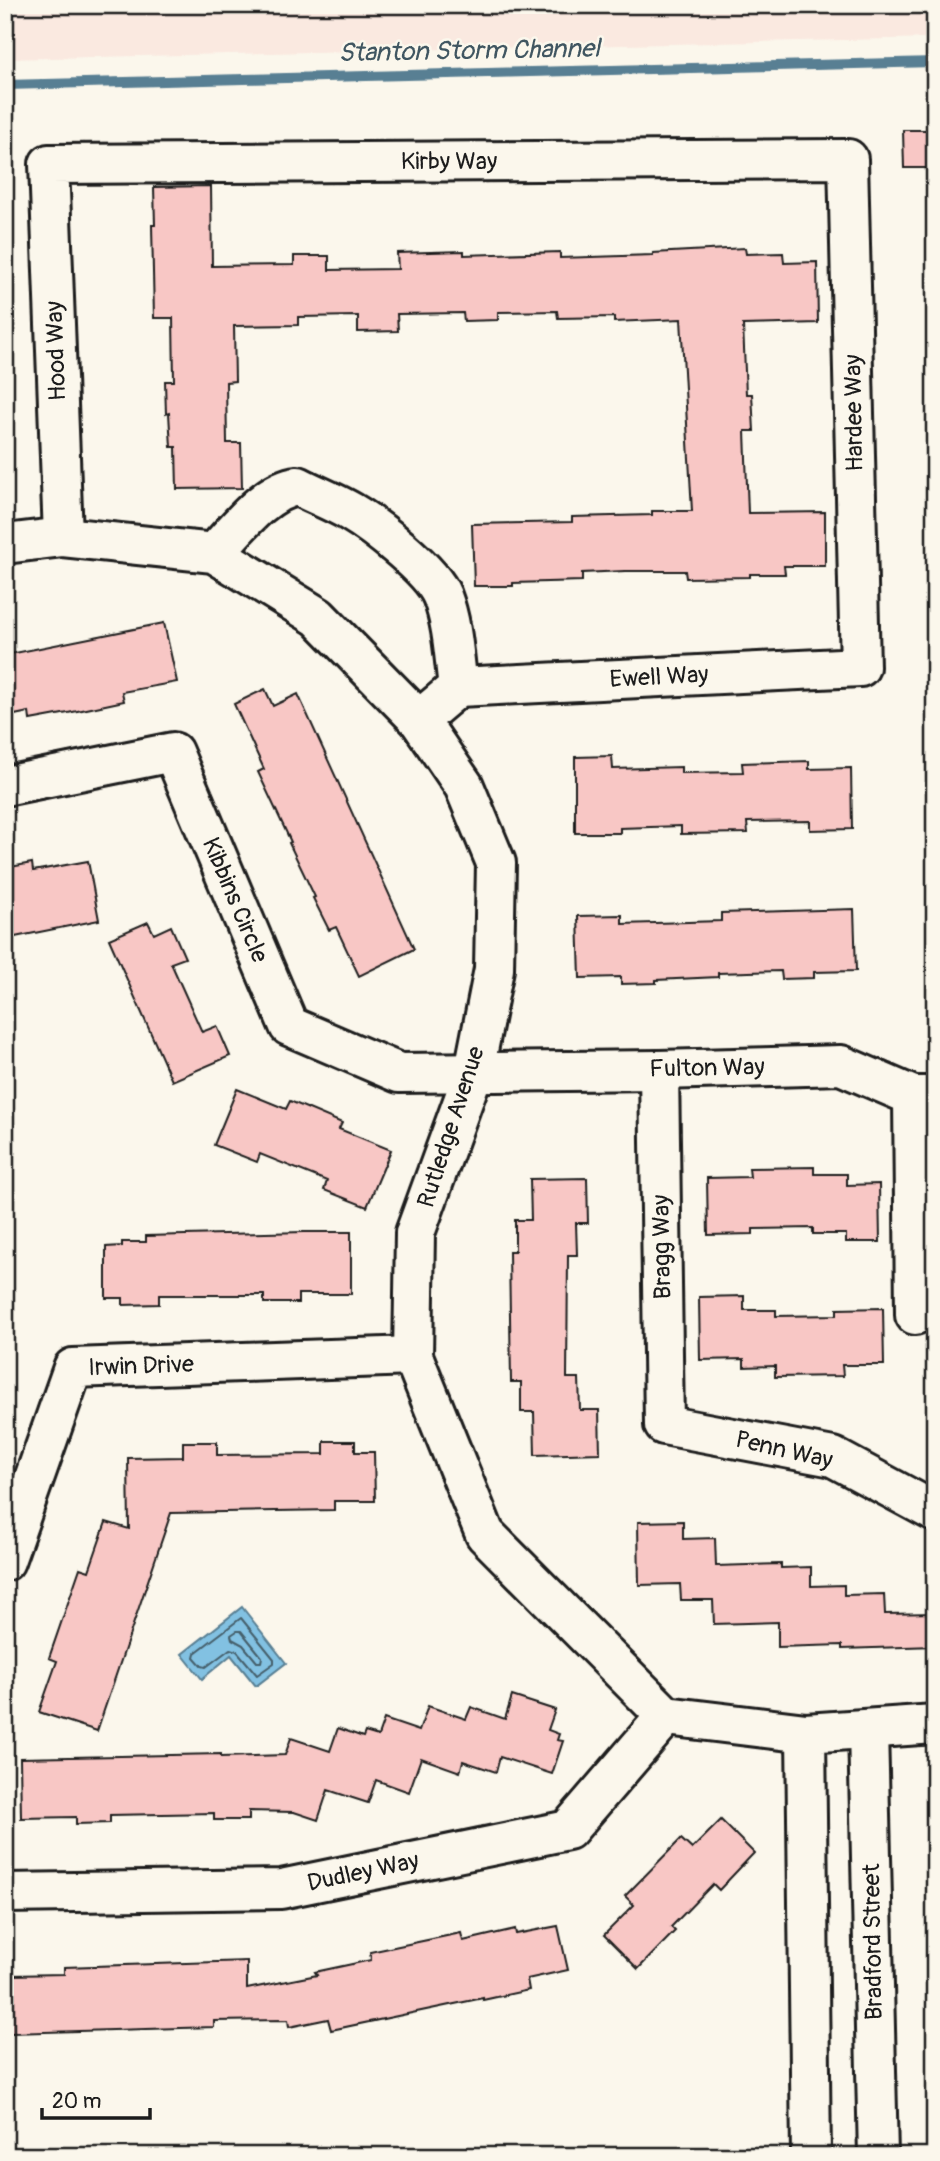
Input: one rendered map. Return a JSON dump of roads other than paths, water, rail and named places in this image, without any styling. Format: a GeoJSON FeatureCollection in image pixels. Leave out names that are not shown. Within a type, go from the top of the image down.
{"type":"FeatureCollection","features":[{"type":"Feature","properties":{"kind":"street","name":"Kirby Way"},"geometry":{"type":"LineString","coordinates":[[49,164],[848,159]]}},
{"type":"Feature","properties":{"kind":"street","name":"Hardee Way"},"geometry":{"type":"LineString","coordinates":[[848,159],[860,667]]}},
{"type":"Feature","properties":{"kind":"street","name":"Hood Way"},"geometry":{"type":"LineString","coordinates":[[49,164],[63,537]]}},
{"type":"Feature","properties":{"kind":"street"},"geometry":{"type":"LineString","coordinates":[[214,553],[268,498],[289,486],[298,486],[353,513],[415,561],[442,595],[452,639],[458,687],[419,720]]}},
{"type":"Feature","properties":{"kind":"street","name":"Rutledge Avenue"},"geometry":{"type":"LineString","coordinates":[[5,544],[63,537],[214,553],[318,617],[419,720],[464,786],[496,863],[494,969],[474,1071],[415,1233],[413,1356],[485,1534],[666,1716]]}},
{"type":"Feature","properties":{"kind":"street","name":"Ewell Way"},"geometry":{"type":"LineString","coordinates":[[458,687],[860,667]]}},
{"type":"Feature","properties":{"kind":"street","name":"Kibbins Circle"},"geometry":{"type":"LineString","coordinates":[[5,786],[173,752],[289,1026],[399,1073],[474,1071]]}},
{"type":"Feature","properties":{"kind":"street","name":"Fulton Way"},"geometry":{"type":"LineString","coordinates":[[474,1071],[841,1065],[924,1096]]}},
{"type":"Feature","properties":{"kind":"street","name":"Bragg Way"},"geometry":{"type":"LineString","coordinates":[[659,1070],[664,1425]]}},
{"type":"Feature","properties":{"kind":"street"},"geometry":{"type":"LineString","coordinates":[[915,1315],[924,1096]]}},
{"type":"Feature","properties":{"kind":"street","name":"Irwin Drive"},"geometry":{"type":"LineString","coordinates":[[5,1561],[73,1368],[413,1356]]}},
{"type":"Feature","properties":{"kind":"street","name":"Penn Way"},"geometry":{"type":"LineString","coordinates":[[664,1425],[833,1457],[935,1512]]}},
{"type":"Feature","properties":{"kind":"street"},"geometry":{"type":"LineString","coordinates":[[666,1716],[806,1733],[935,1724]]}},
{"type":"Feature","properties":{"kind":"street","name":"Dudley Way"},"geometry":{"type":"LineString","coordinates":[[5,1893],[281,1889],[568,1830],[666,1716]]}},
{"type":"Feature","properties":{"kind":"street","name":"Bradford Street"},"geometry":{"type":"LineString","coordinates":[[868,1729],[878,2156]]}},
{"type":"Feature","properties":{"kind":"street"},"geometry":{"type":"LineString","coordinates":[[806,1733],[811,2156]]}},
{"type":"Feature","properties":{"kind":"water"},"geometry":{"type":"Polygon","coordinates":[[[242,1607],[286,1663],[256,1686],[231,1655],[202,1679],[182,1654],[242,1607]]]}},
{"type":"Feature","properties":{"kind":"waterway","name":"Stanton Storm Channel"},"geometry":{"type":"LineString","coordinates":[[5,85],[935,62]]}}]}
